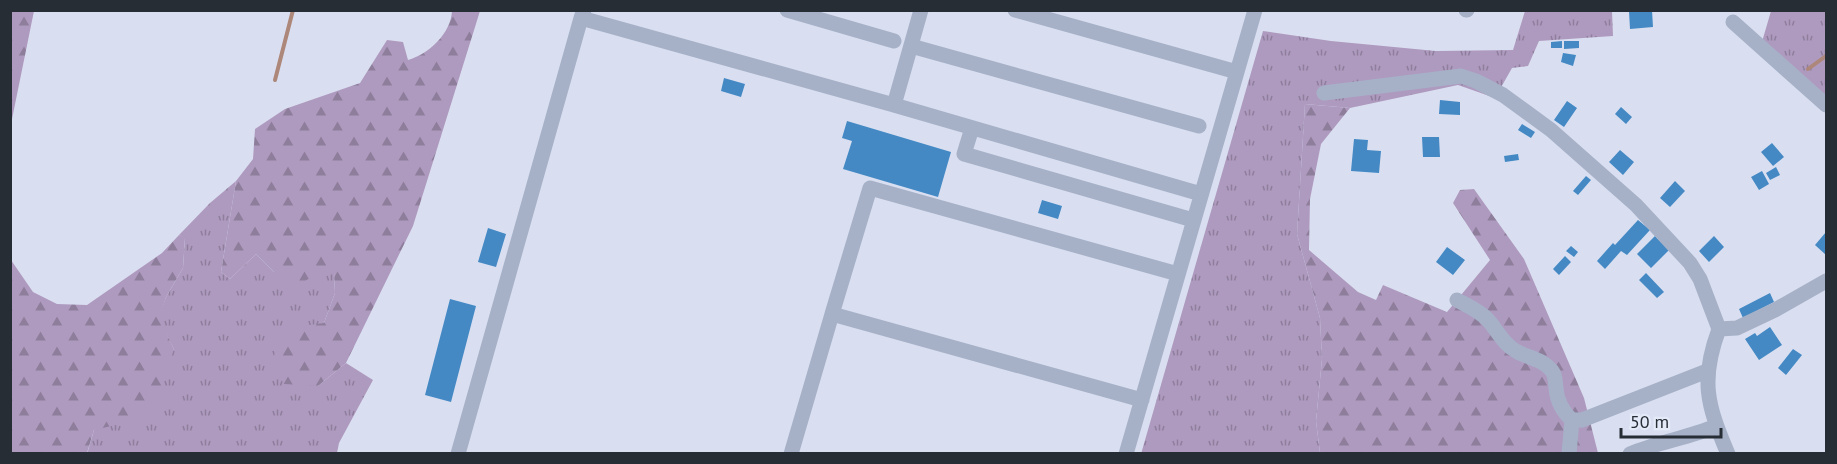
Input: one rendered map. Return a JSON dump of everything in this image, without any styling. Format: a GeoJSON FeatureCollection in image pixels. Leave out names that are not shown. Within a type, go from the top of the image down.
{"type":"FeatureCollection","features":[{"type":"Feature","properties":{"kind":"street"},"geometry":{"type":"LineString","coordinates":[[787,10],[894,41]]}},
{"type":"Feature","properties":{"kind":"street"},"geometry":{"type":"LineString","coordinates":[[894,105],[921,10]]}},
{"type":"Feature","properties":{"kind":"street"},"geometry":{"type":"LineString","coordinates":[[1015,10],[1237,72]]}},
{"type":"Feature","properties":{"kind":"street"},"geometry":{"type":"LineString","coordinates":[[1126,453],[1255,10]]}},
{"type":"Feature","properties":{"kind":"street"},"geometry":{"type":"LineString","coordinates":[[458,453],[583,14],[1201,194]]}},
{"type":"Feature","properties":{"kind":"street"},"geometry":{"type":"LineString","coordinates":[[1733,22],[1827,105]]}},
{"type":"Feature","properties":{"kind":"street"},"geometry":{"type":"LineString","coordinates":[[911,46],[1199,126]]}},
{"type":"Feature","properties":{"kind":"street"},"geometry":{"type":"LineString","coordinates":[[1324,93],[1461,76],[1476,81],[1503,95],[1551,130],[1636,205],[1683,255],[1700,279],[1719,329],[1707,371],[1709,396],[1716,426],[1728,453]]}},
{"type":"Feature","properties":{"kind":"street"},"geometry":{"type":"LineString","coordinates":[[972,128],[964,154],[1193,220]]}},
{"type":"Feature","properties":{"kind":"street"},"geometry":{"type":"LineString","coordinates":[[791,453],[870,188],[1178,274]]}},
{"type":"Feature","properties":{"kind":"street"},"geometry":{"type":"LineString","coordinates":[[1719,329],[1737,327],[1775,310],[1827,281]]}},
{"type":"Feature","properties":{"kind":"street"},"geometry":{"type":"LineString","coordinates":[[1457,300],[1489,321],[1500,337],[1515,351],[1551,369],[1555,374],[1556,392],[1564,413],[1572,420],[1582,420],[1707,371]]}},
{"type":"Feature","properties":{"kind":"street"},"geometry":{"type":"LineString","coordinates":[[832,314],[1142,400]]}},
{"type":"Feature","properties":{"kind":"street"},"geometry":{"type":"LineString","coordinates":[[1569,453],[1572,420]]}},
{"type":"Feature","properties":{"kind":"street"},"geometry":{"type":"LineString","coordinates":[[1630,453],[1654,444],[1695,435],[1716,426]]}},
{"type":"Feature","properties":{"kind":"green space"},"geometry":{"type":"Polygon","coordinates":[[[10,11],[34,11],[11,124],[10,11]]]}},
{"type":"Feature","properties":{"kind":"green space"},"geometry":{"type":"Polygon","coordinates":[[[452,11],[480,11],[413,226],[346,363],[318,386],[284,384],[273,361],[280,329],[324,323],[335,293],[334,273],[318,273],[297,286],[274,272],[256,254],[230,279],[221,272],[236,181],[253,159],[255,129],[285,109],[360,83],[387,40],[403,42],[408,60],[424,53],[443,35],[451,19],[452,11]]]}},
{"type":"Feature","properties":{"kind":"green space"},"geometry":{"type":"Polygon","coordinates":[[[1525,11],[1612,11],[1613,36],[1539,41],[1528,66],[1512,68],[1495,98],[1458,85],[1350,108],[1305,104],[1297,234],[1320,318],[1322,359],[1316,421],[1320,453],[1141,454],[1263,31],[1331,41],[1436,51],[1513,50],[1525,11]]]}},
{"type":"Feature","properties":{"kind":"green space"},"geometry":{"type":"Polygon","coordinates":[[[1771,11],[1826,11],[1826,109],[1759,52],[1771,11]]]}},
{"type":"Feature","properties":{"kind":"green space"},"geometry":{"type":"Polygon","coordinates":[[[1305,104],[1350,108],[1321,144],[1310,199],[1309,250],[1358,292],[1376,300],[1383,285],[1447,312],[1490,260],[1453,203],[1460,190],[1474,189],[1524,259],[1584,398],[1598,453],[1320,453],[1316,421],[1322,359],[1320,318],[1297,234],[1305,104]]]}},
{"type":"Feature","properties":{"kind":"green space"},"geometry":{"type":"Polygon","coordinates":[[[236,181],[221,272],[230,279],[256,254],[274,272],[334,273],[335,293],[324,323],[318,386],[346,363],[373,380],[339,443],[337,453],[87,454],[94,430],[174,349],[158,319],[166,297],[183,268],[185,239],[179,235],[210,203],[236,181]]]}},
{"type":"Feature","properties":{"kind":"green space"},"geometry":{"type":"Polygon","coordinates":[[[179,235],[185,238],[183,268],[166,297],[159,319],[174,349],[150,417],[94,430],[87,453],[11,453],[11,260],[33,292],[57,304],[87,305],[162,253],[179,235]]]}},
{"type":"Feature","properties":{"kind":"building"},"geometry":{"type":"Polygon","coordinates":[[[1652,10],[1653,27],[1630,29],[1629,11],[1652,10]]]}},
{"type":"Feature","properties":{"kind":"building"},"geometry":{"type":"Polygon","coordinates":[[[1562,41],[1562,48],[1551,48],[1551,42],[1562,41]]]}},
{"type":"Feature","properties":{"kind":"building"},"geometry":{"type":"Polygon","coordinates":[[[1564,41],[1579,41],[1579,48],[1564,49],[1564,41]]]}},
{"type":"Feature","properties":{"kind":"building"},"geometry":{"type":"Polygon","coordinates":[[[1563,53],[1576,55],[1573,66],[1561,62],[1563,53]]]}},
{"type":"Feature","properties":{"kind":"building"},"geometry":{"type":"Polygon","coordinates":[[[724,78],[745,84],[741,97],[721,91],[724,78]]]}},
{"type":"Feature","properties":{"kind":"building"},"geometry":{"type":"Polygon","coordinates":[[[1440,100],[1460,102],[1460,115],[1439,114],[1440,100]]]}},
{"type":"Feature","properties":{"kind":"building"},"geometry":{"type":"Polygon","coordinates":[[[1567,101],[1577,108],[1564,127],[1554,120],[1567,101]]]}},
{"type":"Feature","properties":{"kind":"building"},"geometry":{"type":"Polygon","coordinates":[[[1621,107],[1632,117],[1626,124],[1615,114],[1621,107]]]}},
{"type":"Feature","properties":{"kind":"building"},"geometry":{"type":"Polygon","coordinates":[[[847,121],[951,152],[938,197],[843,169],[852,141],[842,138],[847,121]]]}},
{"type":"Feature","properties":{"kind":"building"},"geometry":{"type":"Polygon","coordinates":[[[1522,124],[1535,132],[1531,138],[1518,130],[1522,124]]]}},
{"type":"Feature","properties":{"kind":"building"},"geometry":{"type":"Polygon","coordinates":[[[1422,137],[1439,137],[1440,157],[1423,157],[1422,137]]]}},
{"type":"Feature","properties":{"kind":"building"},"geometry":{"type":"Polygon","coordinates":[[[1354,139],[1368,140],[1367,150],[1381,151],[1379,173],[1351,171],[1354,139]]]}},
{"type":"Feature","properties":{"kind":"building"},"geometry":{"type":"Polygon","coordinates":[[[1772,143],[1784,157],[1773,166],[1761,152],[1772,143]]]}},
{"type":"Feature","properties":{"kind":"building"},"geometry":{"type":"Polygon","coordinates":[[[1620,150],[1634,162],[1623,175],[1609,162],[1620,150]]]}},
{"type":"Feature","properties":{"kind":"building"},"geometry":{"type":"Polygon","coordinates":[[[1518,154],[1519,160],[1505,162],[1504,156],[1518,154]]]}},
{"type":"Feature","properties":{"kind":"building"},"geometry":{"type":"Polygon","coordinates":[[[1776,167],[1780,175],[1770,180],[1766,173],[1776,167]]]}},
{"type":"Feature","properties":{"kind":"building"},"geometry":{"type":"Polygon","coordinates":[[[1762,171],[1769,184],[1759,190],[1751,177],[1762,171]]]}},
{"type":"Feature","properties":{"kind":"building"},"geometry":{"type":"Polygon","coordinates":[[[1586,176],[1591,180],[1578,195],[1573,191],[1586,176]]]}},
{"type":"Feature","properties":{"kind":"building"},"geometry":{"type":"Polygon","coordinates":[[[1675,181],[1685,191],[1670,207],[1660,198],[1675,181]]]}},
{"type":"Feature","properties":{"kind":"building"},"geometry":{"type":"Polygon","coordinates":[[[1042,200],[1062,206],[1058,219],[1038,213],[1042,200]]]}},
{"type":"Feature","properties":{"kind":"building"},"geometry":{"type":"Polygon","coordinates":[[[1638,220],[1650,230],[1627,255],[1621,251],[1605,269],[1597,261],[1638,220]]]}},
{"type":"Feature","properties":{"kind":"building"},"geometry":{"type":"Polygon","coordinates":[[[488,228],[506,234],[496,267],[478,262],[488,228]]]}},
{"type":"Feature","properties":{"kind":"building"},"geometry":{"type":"Polygon","coordinates":[[[1826,232],[1826,255],[1815,245],[1826,232]]]}},
{"type":"Feature","properties":{"kind":"building"},"geometry":{"type":"Polygon","coordinates":[[[1655,236],[1669,250],[1651,268],[1637,254],[1655,236]]]}},
{"type":"Feature","properties":{"kind":"building"},"geometry":{"type":"Polygon","coordinates":[[[1714,236],[1724,247],[1709,262],[1699,251],[1714,236]]]}},
{"type":"Feature","properties":{"kind":"building"},"geometry":{"type":"Polygon","coordinates":[[[1571,246],[1578,252],[1574,257],[1566,251],[1571,246]]]}},
{"type":"Feature","properties":{"kind":"building"},"geometry":{"type":"Polygon","coordinates":[[[1447,247],[1465,260],[1453,275],[1436,262],[1447,247]]]}},
{"type":"Feature","properties":{"kind":"building"},"geometry":{"type":"Polygon","coordinates":[[[1565,256],[1571,262],[1559,275],[1553,269],[1565,256]]]}},
{"type":"Feature","properties":{"kind":"building"},"geometry":{"type":"Polygon","coordinates":[[[1646,273],[1664,292],[1657,298],[1639,280],[1646,273]]]}},
{"type":"Feature","properties":{"kind":"building"},"geometry":{"type":"Polygon","coordinates":[[[1770,293],[1774,302],[1743,318],[1739,309],[1770,293]]]}},
{"type":"Feature","properties":{"kind":"building"},"geometry":{"type":"Polygon","coordinates":[[[450,299],[476,306],[451,402],[425,395],[450,299]]]}},
{"type":"Feature","properties":{"kind":"building"},"geometry":{"type":"Polygon","coordinates":[[[1770,327],[1782,345],[1759,360],[1745,339],[1755,333],[1757,336],[1770,327]]]}},
{"type":"Feature","properties":{"kind":"building"},"geometry":{"type":"Polygon","coordinates":[[[1793,349],[1802,355],[1786,375],[1778,368],[1793,349]]]}},
{"type":"Feature","properties":{"kind":"waterway"},"geometry":{"type":"LineString","coordinates":[[275,80],[293,10]]}},
{"type":"Feature","properties":{"kind":"waterway"},"geometry":{"type":"LineString","coordinates":[[1808,69],[1826,56]]}}]}
